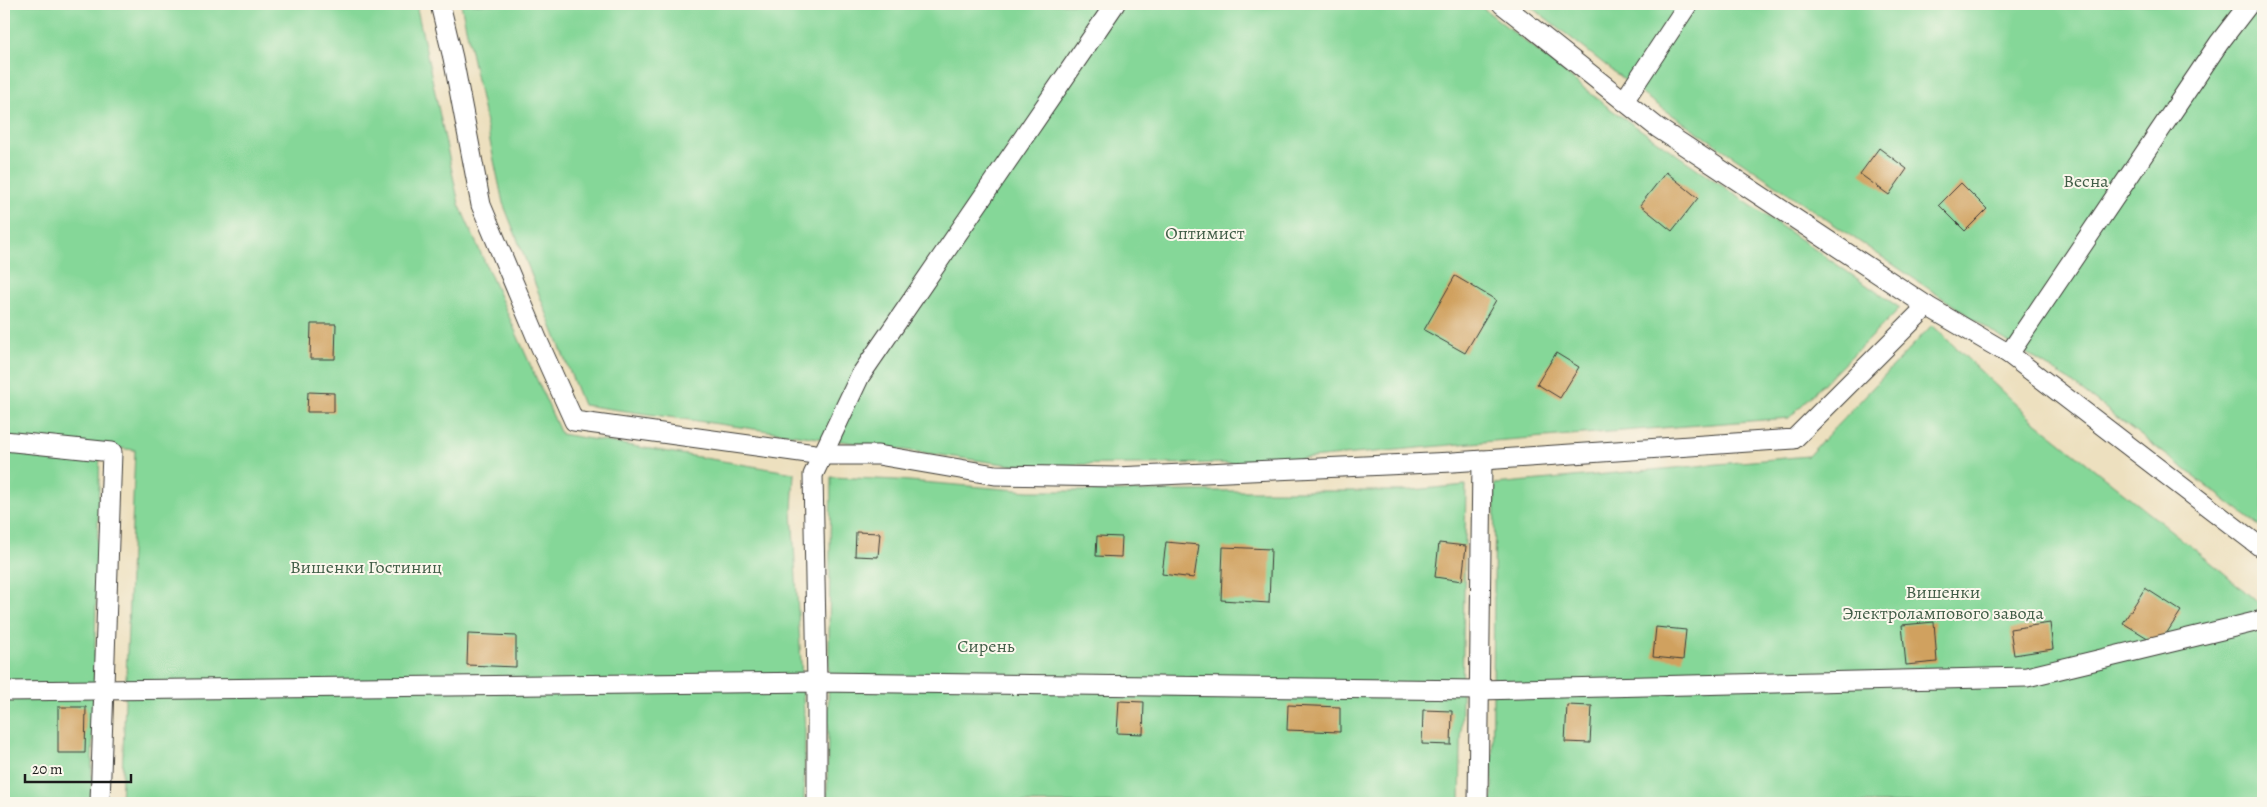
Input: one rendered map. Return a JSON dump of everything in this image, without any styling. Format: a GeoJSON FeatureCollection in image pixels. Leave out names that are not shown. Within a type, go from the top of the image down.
{"type":"FeatureCollection","features":[{"type":"Feature","properties":{"kind":"lane"},"geometry":{"type":"LineString","coordinates":[[440,4],[453,58],[481,204],[538,341],[574,421],[822,455],[878,456],[994,475],[1116,477],[1482,460],[1794,439],[1927,306]]}},
{"type":"Feature","properties":{"kind":"lane"},"geometry":{"type":"LineString","coordinates":[[816,803],[817,682],[813,474],[860,376],[1114,4]]}},
{"type":"Feature","properties":{"kind":"lane"},"geometry":{"type":"LineString","coordinates":[[1502,4],[1666,133],[1927,306],[2009,354],[2263,549]]}},
{"type":"Feature","properties":{"kind":"lane"},"geometry":{"type":"LineString","coordinates":[[1624,101],[1688,4]]}},
{"type":"Feature","properties":{"kind":"lane"},"geometry":{"type":"LineString","coordinates":[[2009,354],[2219,43],[2249,4]]}},
{"type":"Feature","properties":{"kind":"lane"},"geometry":{"type":"LineString","coordinates":[[4,441],[112,452],[100,803]]}},
{"type":"Feature","properties":{"kind":"lane"},"geometry":{"type":"LineString","coordinates":[[1478,803],[1482,460]]}},
{"type":"Feature","properties":{"kind":"lane"},"geometry":{"type":"LineString","coordinates":[[4,691],[817,682],[1479,690],[2027,677],[2263,620]]}},
{"type":"Feature","properties":{"kind":"green space","name":"Вишенки Гостиниц"},"geometry":{"type":"Polygon","coordinates":[[[4,4],[416,4],[459,204],[561,434],[794,473],[792,511],[805,731],[804,803],[121,803],[135,450],[100,446],[91,803],[4,803],[4,4]]]}},
{"type":"Feature","properties":{"kind":"green space","name":"Оптимист"},"geometry":{"type":"Polygon","coordinates":[[[461,4],[1478,4],[1609,108],[1900,308],[1789,418],[1493,441],[1257,463],[1011,465],[583,405],[503,203],[461,4]]]}},
{"type":"Feature","properties":{"kind":"green space","name":"Весна"},"geometry":{"type":"Polygon","coordinates":[[[1528,4],[2263,4],[2263,529],[2063,376],[2000,337],[1646,97],[1528,4]]]}},
{"type":"Feature","properties":{"kind":"green space","name":"Вишенки Электролампового завода"},"geometry":{"type":"Polygon","coordinates":[[[1932,325],[2028,416],[2224,573],[2263,607],[2263,803],[1492,803],[1495,484],[1808,456],[1932,325]]]}},
{"type":"Feature","properties":{"kind":"green space","name":"Сирень"},"geometry":{"type":"Polygon","coordinates":[[[831,477],[897,480],[1029,491],[1402,491],[1466,485],[1460,803],[827,803],[831,477]]]}},
{"type":"Feature","properties":{"kind":"building"},"geometry":{"type":"Polygon","coordinates":[[[1879,148],[1907,169],[1889,195],[1860,174],[1879,148]]]}},
{"type":"Feature","properties":{"kind":"building"},"geometry":{"type":"Polygon","coordinates":[[[1666,172],[1698,198],[1672,231],[1640,205],[1666,172]]]}},
{"type":"Feature","properties":{"kind":"building"},"geometry":{"type":"Polygon","coordinates":[[[1961,183],[1987,209],[1965,231],[1939,205],[1961,183]]]}},
{"type":"Feature","properties":{"kind":"building"},"geometry":{"type":"Polygon","coordinates":[[[1455,276],[1496,300],[1465,353],[1424,330],[1455,276]]]}},
{"type":"Feature","properties":{"kind":"building"},"geometry":{"type":"Polygon","coordinates":[[[311,324],[336,324],[335,359],[310,359],[311,324]]]}},
{"type":"Feature","properties":{"kind":"building"},"geometry":{"type":"Polygon","coordinates":[[[1556,353],[1579,367],[1560,398],[1537,384],[1556,353]]]}},
{"type":"Feature","properties":{"kind":"building"},"geometry":{"type":"Polygon","coordinates":[[[308,392],[334,393],[334,412],[307,412],[308,392]]]}},
{"type":"Feature","properties":{"kind":"building"},"geometry":{"type":"Polygon","coordinates":[[[856,532],[880,533],[878,557],[855,556],[856,532]]]}},
{"type":"Feature","properties":{"kind":"building"},"geometry":{"type":"Polygon","coordinates":[[[1097,536],[1122,537],[1121,557],[1096,556],[1097,536]]]}},
{"type":"Feature","properties":{"kind":"building"},"geometry":{"type":"Polygon","coordinates":[[[1166,542],[1199,545],[1194,578],[1162,574],[1166,542]]]}},
{"type":"Feature","properties":{"kind":"building"},"geometry":{"type":"Polygon","coordinates":[[[1439,543],[1466,546],[1462,581],[1435,577],[1439,543]]]}},
{"type":"Feature","properties":{"kind":"building"},"geometry":{"type":"Polygon","coordinates":[[[1223,547],[1271,549],[1269,603],[1221,600],[1223,547]]]}},
{"type":"Feature","properties":{"kind":"building"},"geometry":{"type":"Polygon","coordinates":[[[2145,588],[2181,611],[2159,645],[2123,623],[2145,588]]]}},
{"type":"Feature","properties":{"kind":"building"},"geometry":{"type":"Polygon","coordinates":[[[1934,622],[1937,662],[1906,665],[1902,625],[1934,622]]]}},
{"type":"Feature","properties":{"kind":"building"},"geometry":{"type":"Polygon","coordinates":[[[2050,623],[2053,649],[2014,655],[2010,629],[2050,623]]]}},
{"type":"Feature","properties":{"kind":"building"},"geometry":{"type":"Polygon","coordinates":[[[1656,627],[1686,630],[1683,660],[1653,657],[1656,627]]]}},
{"type":"Feature","properties":{"kind":"building"},"geometry":{"type":"Polygon","coordinates":[[[468,634],[516,636],[516,667],[467,665],[468,634]]]}},
{"type":"Feature","properties":{"kind":"building"},"geometry":{"type":"Polygon","coordinates":[[[1119,701],[1144,702],[1143,734],[1117,733],[1119,701]]]}},
{"type":"Feature","properties":{"kind":"building"},"geometry":{"type":"Polygon","coordinates":[[[1288,705],[1340,707],[1340,732],[1287,730],[1288,705]]]}},
{"type":"Feature","properties":{"kind":"building"},"geometry":{"type":"Polygon","coordinates":[[[1567,705],[1592,706],[1590,743],[1565,742],[1567,705]]]}},
{"type":"Feature","properties":{"kind":"building"},"geometry":{"type":"Polygon","coordinates":[[[58,707],[86,707],[85,753],[58,753],[58,707]]]}},
{"type":"Feature","properties":{"kind":"building"},"geometry":{"type":"Polygon","coordinates":[[[1423,710],[1452,711],[1451,745],[1422,744],[1423,710]]]}}]}
